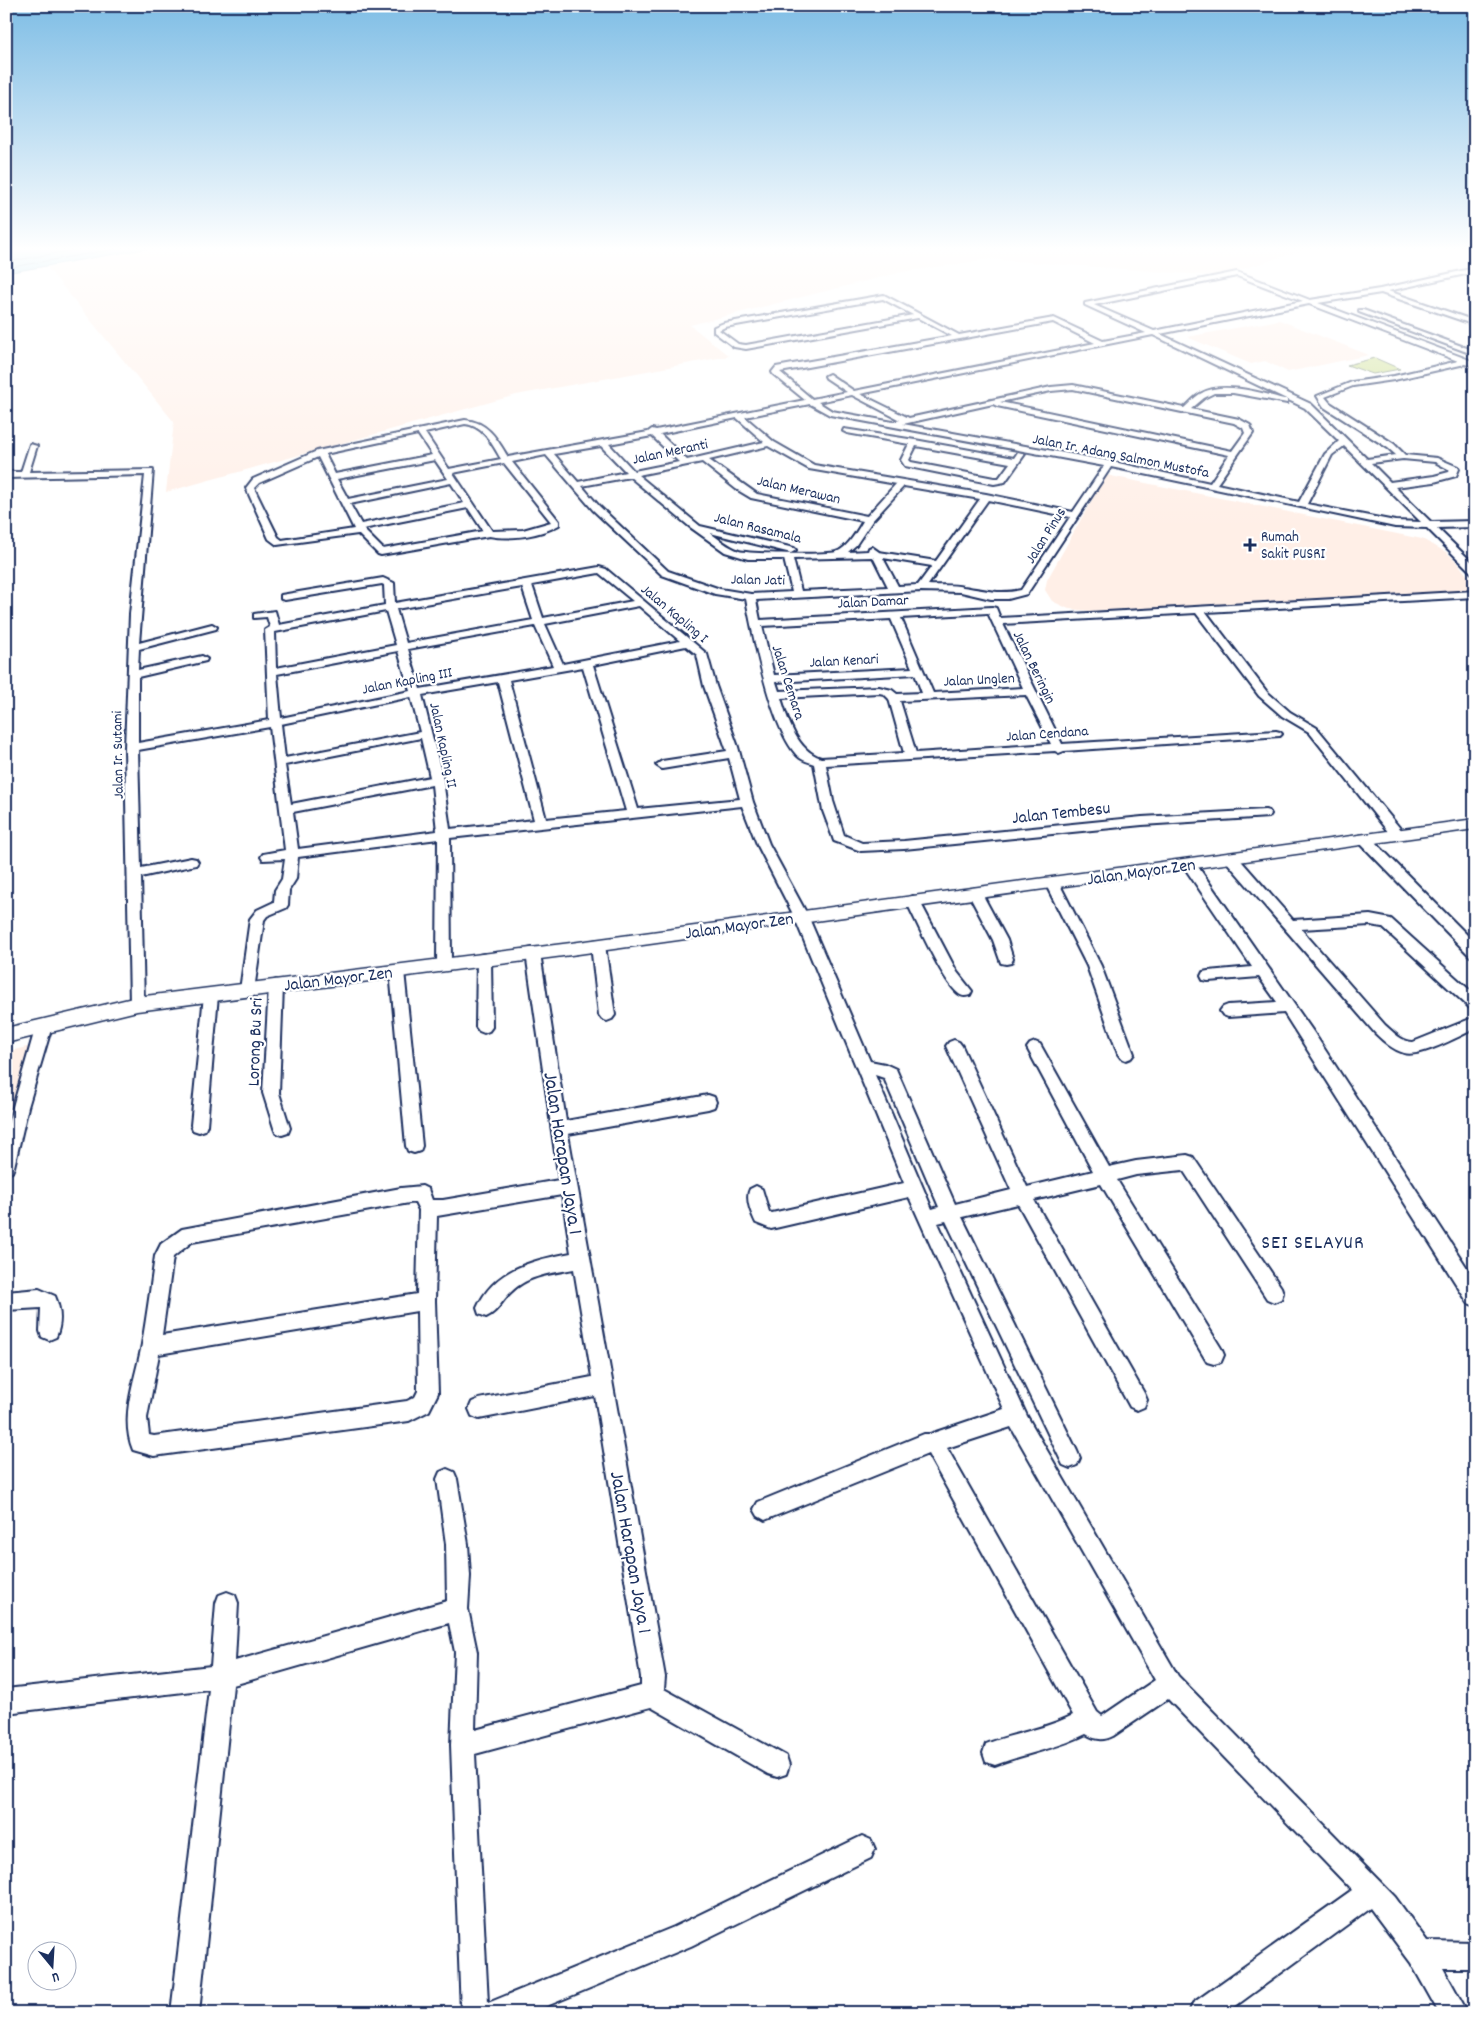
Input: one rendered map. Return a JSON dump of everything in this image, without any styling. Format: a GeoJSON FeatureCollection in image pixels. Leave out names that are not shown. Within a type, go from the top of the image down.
{"type":"FeatureCollection","features":[{"type":"Feature","properties":{"kind":"street"},"geometry":{"type":"LineString","coordinates":[[728,340],[736,346],[746,347],[784,340]]}},
{"type":"Feature","properties":{"kind":"street","name":"Jalan Ir. Adang Salmon Mustofa"},"geometry":{"type":"LineString","coordinates":[[940,340],[776,370],[810,401],[830,413],[936,434],[1108,464],[1396,524],[1475,524]]}},
{"type":"Feature","properties":{"kind":"street"},"geometry":{"type":"LineString","coordinates":[[1096,340],[1102,343]]}},
{"type":"Feature","properties":{"kind":"street"},"geometry":{"type":"LineString","coordinates":[[447,472],[603,443],[1118,340]]}},
{"type":"Feature","properties":{"kind":"street"},"geometry":{"type":"LineString","coordinates":[[1168,340],[1308,406],[1345,441],[1362,462],[1475,571]]}},
{"type":"Feature","properties":{"kind":"street"},"geometry":{"type":"LineString","coordinates":[[1411,340],[1475,365]]}},
{"type":"Feature","properties":{"kind":"street"},"geometry":{"type":"LineString","coordinates":[[1441,340],[1475,353]]}},
{"type":"Feature","properties":{"kind":"street"},"geometry":{"type":"LineString","coordinates":[[1011,353],[1020,359]]}},
{"type":"Feature","properties":{"kind":"street"},"geometry":{"type":"LineString","coordinates":[[1403,456],[1391,446],[1326,406],[1321,396],[1352,384],[1394,378],[1475,359]]}},
{"type":"Feature","properties":{"kind":"street"},"geometry":{"type":"LineString","coordinates":[[829,376],[853,393],[909,421]]}},
{"type":"Feature","properties":{"kind":"street"},"geometry":{"type":"LineString","coordinates":[[890,425],[1051,389],[1073,387],[1186,410],[1236,422],[1247,427],[1249,433],[1212,486]]}},
{"type":"Feature","properties":{"kind":"street"},"geometry":{"type":"LineString","coordinates":[[1186,410],[1207,393],[1214,390],[1308,406]]}},
{"type":"Feature","properties":{"kind":"street"},"geometry":{"type":"LineString","coordinates":[[1266,398],[1278,392]]}},
{"type":"Feature","properties":{"kind":"street"},"geometry":{"type":"LineString","coordinates":[[993,403],[1235,454]]}},
{"type":"Feature","properties":{"kind":"street"},"geometry":{"type":"LineString","coordinates":[[936,434],[958,410]]}},
{"type":"Feature","properties":{"kind":"street"},"geometry":{"type":"LineString","coordinates":[[738,415],[769,442],[812,467],[986,497],[1075,515]]}},
{"type":"Feature","properties":{"kind":"street"},"geometry":{"type":"LineString","coordinates":[[320,453],[359,529],[379,551],[384,552],[490,533],[503,536],[548,527],[556,523],[481,425],[465,422],[320,453],[251,484],[250,488],[274,539],[280,543],[359,529],[470,505]]}},
{"type":"Feature","properties":{"kind":"street"},"geometry":{"type":"LineString","coordinates":[[867,434],[877,422]]}},
{"type":"Feature","properties":{"kind":"street"},"geometry":{"type":"LineString","coordinates":[[420,432],[490,533]]}},
{"type":"Feature","properties":{"kind":"street"},"geometry":{"type":"LineString","coordinates":[[652,432],[685,463]]}},
{"type":"Feature","properties":{"kind":"street"},"geometry":{"type":"LineString","coordinates":[[847,432],[914,442],[1015,461]]}},
{"type":"Feature","properties":{"kind":"street"},"geometry":{"type":"LineString","coordinates":[[1302,505],[1329,454],[1345,441]]}},
{"type":"Feature","properties":{"kind":"street","name":"Jalan Meranti"},"geometry":{"type":"LineString","coordinates":[[576,485],[703,459],[769,442]]}},
{"type":"Feature","properties":{"kind":"street"},"geometry":{"type":"LineString","coordinates":[[914,442],[909,450],[906,462],[945,473],[999,481],[1002,480],[1024,450]]}},
{"type":"Feature","properties":{"kind":"street","name":"Jalan Rasamala"},"geometry":{"type":"LineString","coordinates":[[603,443],[632,474],[693,525],[728,550],[748,556],[810,556]]}},
{"type":"Feature","properties":{"kind":"street"},"geometry":{"type":"LineString","coordinates":[[6,475],[24,474],[32,446]]}},
{"type":"Feature","properties":{"kind":"street","name":"Jalan Jati"},"geometry":{"type":"LineString","coordinates":[[548,452],[596,508],[665,573],[718,592],[751,596],[920,588],[961,589],[991,596]]}},
{"type":"Feature","properties":{"kind":"street"},"geometry":{"type":"LineString","coordinates":[[1362,462],[1403,456],[1437,460],[1455,469],[1453,474],[1434,479],[1388,485]]}},
{"type":"Feature","properties":{"kind":"street"},"geometry":{"type":"LineString","coordinates":[[332,477],[437,457]]}},
{"type":"Feature","properties":{"kind":"street","name":"Jalan Merawan"},"geometry":{"type":"LineString","coordinates":[[703,459],[739,487],[754,496],[869,519]]}},
{"type":"Feature","properties":{"kind":"street","name":"Jalan Pinus"},"geometry":{"type":"LineString","coordinates":[[991,596],[1008,596],[1024,592],[1108,464]]}},
{"type":"Feature","properties":{"kind":"street","name":"Jalan Ir. Sutami"},"geometry":{"type":"LineString","coordinates":[[24,474],[150,472],[133,675],[132,748],[136,874],[137,1004]]}},
{"type":"Feature","properties":{"kind":"street"},"geometry":{"type":"LineString","coordinates":[[345,502],[453,480]]}},
{"type":"Feature","properties":{"kind":"street"},"geometry":{"type":"LineString","coordinates":[[841,553],[853,543],[869,519],[902,483]]}},
{"type":"Feature","properties":{"kind":"street"},"geometry":{"type":"LineString","coordinates":[[920,588],[986,497]]}},
{"type":"Feature","properties":{"kind":"street","name":"Jalan Rasamala"},"geometry":{"type":"LineString","coordinates":[[693,525],[810,556]]}},
{"type":"Feature","properties":{"kind":"street"},"geometry":{"type":"LineString","coordinates":[[853,543],[873,550],[895,590]]}},
{"type":"Feature","properties":{"kind":"street"},"geometry":{"type":"LineString","coordinates":[[810,556],[841,553],[876,554],[939,564]]}},
{"type":"Feature","properties":{"kind":"street"},"geometry":{"type":"LineString","coordinates":[[788,556],[797,594]]}},
{"type":"Feature","properties":{"kind":"street","name":"Jalan Kapling I"},"geometry":{"type":"LineString","coordinates":[[275,628],[599,570],[702,654],[710,686],[734,754],[747,802],[762,844],[801,916],[914,1188],[1016,1415],[1170,1684],[1386,1906],[1420,1954],[1454,2013]]}},
{"type":"Feature","properties":{"kind":"street","name":"Jalan Kapling II"},"geometry":{"type":"LineString","coordinates":[[285,597],[387,581],[390,590],[390,607],[416,693],[437,780],[444,834],[444,964]]}},
{"type":"Feature","properties":{"kind":"street"},"geometry":{"type":"LineString","coordinates":[[526,583],[539,622],[559,668]]}},
{"type":"Feature","properties":{"kind":"street"},"geometry":{"type":"LineString","coordinates":[[996,621],[1475,594]]}},
{"type":"Feature","properties":{"kind":"street","name":"Jalan Cemara"},"geometry":{"type":"LineString","coordinates":[[751,596],[770,679],[790,733],[803,755],[820,762]]}},
{"type":"Feature","properties":{"kind":"street","name":"Jalan Beringin"},"geometry":{"type":"LineString","coordinates":[[991,596],[992,610],[996,621],[1059,748]]}},
{"type":"Feature","properties":{"kind":"street"},"geometry":{"type":"LineString","coordinates":[[271,672],[639,603]]}},
{"type":"Feature","properties":{"kind":"street","name":"Jalan Damar"},"geometry":{"type":"LineString","coordinates":[[756,623],[992,610]]}},
{"type":"Feature","properties":{"kind":"street"},"geometry":{"type":"LineString","coordinates":[[1199,610],[1263,694],[1286,714],[1313,730],[1398,835]]}},
{"type":"Feature","properties":{"kind":"street"},"geometry":{"type":"LineString","coordinates":[[247,990],[257,919],[262,913],[282,905],[282,890],[289,879],[292,853],[279,763],[271,672],[269,631],[275,628],[271,613],[258,616]]}},
{"type":"Feature","properties":{"kind":"street"},"geometry":{"type":"LineString","coordinates":[[895,615],[929,696]]}},
{"type":"Feature","properties":{"kind":"street"},"geometry":{"type":"LineString","coordinates":[[134,647],[212,627]]}},
{"type":"Feature","properties":{"kind":"street","name":"Jalan Kapling III"},"geometry":{"type":"LineString","coordinates":[[132,748],[276,722],[416,693],[587,663],[688,642]]}},
{"type":"Feature","properties":{"kind":"street"},"geometry":{"type":"LineString","coordinates":[[133,675],[202,659]]}},
{"type":"Feature","properties":{"kind":"street"},"geometry":{"type":"LineString","coordinates":[[587,663],[633,813]]}},
{"type":"Feature","properties":{"kind":"street","name":"Jalan Kenari"},"geometry":{"type":"LineString","coordinates":[[770,679],[918,671]]}},
{"type":"Feature","properties":{"kind":"street"},"geometry":{"type":"LineString","coordinates":[[503,679],[541,823]]}},
{"type":"Feature","properties":{"kind":"street"},"geometry":{"type":"LineString","coordinates":[[775,695],[879,690],[888,692],[894,698],[911,757]]}},
{"type":"Feature","properties":{"kind":"street","name":"Jalan Unglen"},"geometry":{"type":"LineString","coordinates":[[894,698],[1030,691]]}},
{"type":"Feature","properties":{"kind":"street"},"geometry":{"type":"LineString","coordinates":[[279,763],[425,734]]}},
{"type":"Feature","properties":{"kind":"street","name":"Jalan Cendana"},"geometry":{"type":"LineString","coordinates":[[820,762],[1276,734]]}},
{"type":"Feature","properties":{"kind":"street"},"geometry":{"type":"LineString","coordinates":[[662,765],[734,754]]}},
{"type":"Feature","properties":{"kind":"street","name":"Jalan Tembesu"},"geometry":{"type":"LineString","coordinates":[[820,762],[822,781],[834,828],[839,838],[861,847],[904,845],[1142,821],[1265,814]]}},
{"type":"Feature","properties":{"kind":"street"},"geometry":{"type":"LineString","coordinates":[[286,809],[437,780]]}},
{"type":"Feature","properties":{"kind":"street"},"geometry":{"type":"LineString","coordinates":[[268,857],[444,834],[747,802]]}},
{"type":"Feature","properties":{"kind":"street","name":"Jalan Mayor Zen"},"geometry":{"type":"LineString","coordinates":[[6,1036],[137,1004],[598,945],[1475,824]]}},
{"type":"Feature","properties":{"kind":"street"},"geometry":{"type":"LineString","coordinates":[[1364,839],[1475,952]]}},
{"type":"Feature","properties":{"kind":"street"},"geometry":{"type":"LineString","coordinates":[[1231,858],[1380,1030],[1402,1047],[1414,1048],[1475,1023]]}},
{"type":"Feature","properties":{"kind":"street"},"geometry":{"type":"LineString","coordinates":[[136,874],[191,862]]}},
{"type":"Feature","properties":{"kind":"street"},"geometry":{"type":"LineString","coordinates":[[1189,864],[1288,1007],[1475,1297]]}},
{"type":"Feature","properties":{"kind":"street"},"geometry":{"type":"LineString","coordinates":[[1052,883],[1094,966],[1126,1054]]}},
{"type":"Feature","properties":{"kind":"street"},"geometry":{"type":"LineString","coordinates":[[975,893],[1000,940],[1006,959]]}},
{"type":"Feature","properties":{"kind":"street"},"geometry":{"type":"LineString","coordinates":[[913,901],[952,976],[965,991]]}},
{"type":"Feature","properties":{"kind":"street"},"geometry":{"type":"LineString","coordinates":[[1290,925],[1370,920],[1386,923],[1475,1004]]}},
{"type":"Feature","properties":{"kind":"street"},"geometry":{"type":"LineString","coordinates":[[598,945],[608,1015]]}},
{"type":"Feature","properties":{"kind":"street","name":"Jalan Harapan Jaya 1"},"geometry":{"type":"LineString","coordinates":[[533,953],[559,1129],[653,1677],[652,1694]]}},
{"type":"Feature","properties":{"kind":"street"},"geometry":{"type":"LineString","coordinates":[[484,959],[484,1027]]}},
{"type":"Feature","properties":{"kind":"street"},"geometry":{"type":"LineString","coordinates":[[398,971],[414,1146]]}},
{"type":"Feature","properties":{"kind":"street"},"geometry":{"type":"LineString","coordinates":[[1208,976],[1263,971]]}},
{"type":"Feature","properties":{"kind":"street","name":"Lorong Bu Sri"},"geometry":{"type":"LineString","coordinates":[[276,986],[271,1093],[282,1128]]}},
{"type":"Feature","properties":{"kind":"street"},"geometry":{"type":"LineString","coordinates":[[199,1124],[211,995]]}},
{"type":"Feature","properties":{"kind":"street"},"geometry":{"type":"LineString","coordinates":[[1228,1011],[1288,1007]]}},
{"type":"Feature","properties":{"kind":"street"},"geometry":{"type":"LineString","coordinates":[[6,1167],[20,1107],[44,1026]]}},
{"type":"Feature","properties":{"kind":"street"},"geometry":{"type":"LineString","coordinates":[[954,1046],[1022,1195],[1137,1400]]}},
{"type":"Feature","properties":{"kind":"street"},"geometry":{"type":"LineString","coordinates":[[1035,1048],[1105,1176],[1214,1355]]}},
{"type":"Feature","properties":{"kind":"street"},"geometry":{"type":"LineString","coordinates":[[864,1067],[884,1070],[890,1074],[950,1212],[1070,1458]]}},
{"type":"Feature","properties":{"kind":"street"},"geometry":{"type":"LineString","coordinates":[[559,1129],[708,1102]]}},
{"type":"Feature","properties":{"kind":"street"},"geometry":{"type":"LineString","coordinates":[[927,1218],[1136,1168],[1187,1162],[1274,1293]]}},
{"type":"Feature","properties":{"kind":"street"},"geometry":{"type":"LineString","coordinates":[[428,1208],[442,1208],[570,1186]]}},
{"type":"Feature","properties":{"kind":"street"},"geometry":{"type":"LineString","coordinates":[[756,1194],[762,1216],[771,1221],[914,1188]]}},
{"type":"Feature","properties":{"kind":"street"},"geometry":{"type":"LineString","coordinates":[[422,1194],[424,1203],[428,1208],[426,1301],[428,1393],[422,1404],[409,1410],[154,1446],[140,1443],[136,1418],[151,1346],[164,1256],[167,1250],[188,1236],[401,1196],[422,1194]]}},
{"type":"Feature","properties":{"kind":"street"},"geometry":{"type":"LineString","coordinates":[[486,1308],[504,1284],[519,1274],[529,1270],[581,1259]]}},
{"type":"Feature","properties":{"kind":"street"},"geometry":{"type":"LineString","coordinates":[[6,1301],[40,1298],[48,1302],[51,1310],[49,1331]]}},
{"type":"Feature","properties":{"kind":"street"},"geometry":{"type":"LineString","coordinates":[[151,1346],[426,1301]]}},
{"type":"Feature","properties":{"kind":"street"},"geometry":{"type":"LineString","coordinates":[[479,1409],[603,1385]]}},
{"type":"Feature","properties":{"kind":"street"},"geometry":{"type":"LineString","coordinates":[[764,1509],[924,1444],[930,1444],[1016,1415]]}},
{"type":"Feature","properties":{"kind":"street"},"geometry":{"type":"LineString","coordinates":[[930,1444],[935,1447],[1089,1720],[1096,1728],[1106,1728],[1170,1684]]}},
{"type":"Feature","properties":{"kind":"street"},"geometry":{"type":"LineString","coordinates":[[448,1479],[458,1541],[460,1585],[458,1609],[466,1652],[463,1745],[475,2013]]}},
{"type":"Feature","properties":{"kind":"street"},"geometry":{"type":"LineString","coordinates":[[185,2013],[222,1676],[227,1603]]}},
{"type":"Feature","properties":{"kind":"street"},"geometry":{"type":"LineString","coordinates":[[6,1701],[222,1676],[458,1609]]}},
{"type":"Feature","properties":{"kind":"street"},"geometry":{"type":"LineString","coordinates":[[463,1745],[652,1694],[777,1764]]}},
{"type":"Feature","properties":{"kind":"street"},"geometry":{"type":"LineString","coordinates":[[994,1753],[1013,1746],[1064,1733],[1089,1720]]}},
{"type":"Feature","properties":{"kind":"street"},"geometry":{"type":"LineString","coordinates":[[496,2013],[682,1937],[862,1849]]}},
{"type":"Feature","properties":{"kind":"street"},"geometry":{"type":"LineString","coordinates":[[1203,2013],[1372,1891]]}},
{"type":"Feature","properties":{"kind":"street"},"geometry":{"type":"LineString","coordinates":[[1420,1954],[1475,1955]]}},
{"type":"Feature","properties":{"kind":"shaded area"},"geometry":{"type":"Polygon","coordinates":[[[107,340],[709,340],[729,356],[516,395],[166,492],[174,422],[107,340]]]}},
{"type":"Feature","properties":{"kind":"shaded area"},"geometry":{"type":"Polygon","coordinates":[[[1195,340],[1331,340],[1369,355],[1288,372],[1265,361],[1251,364],[1195,340]]]}},
{"type":"Feature","properties":{"kind":"shaded area","name":"Rumah Sakit PUSRI"},"geometry":{"type":"Polygon","coordinates":[[[1106,475],[1422,539],[1446,552],[1457,562],[1470,579],[1471,591],[1396,597],[1091,611],[1069,609],[1052,601],[1045,590],[1047,580],[1106,475]]]}},
{"type":"Feature","properties":{"kind":"shaded area"},"geometry":{"type":"Polygon","coordinates":[[[39,1044],[6,1164],[6,1052],[39,1044]]]}},
{"type":"Feature","properties":{"kind":"green space"},"geometry":{"type":"Polygon","coordinates":[[[1375,358],[1400,369],[1373,374],[1347,365],[1375,358]]]}},
{"type":"Feature","properties":{"kind":"place","name":"Rumah Sakit PUSRI"},"geometry":{"type":"Point","coordinates":[1250,545]}},
{"type":"Feature","properties":{"kind":"district","name":"SEI SELAYUR"},"geometry":{"type":"Point","coordinates":[1313,1241]}}]}
